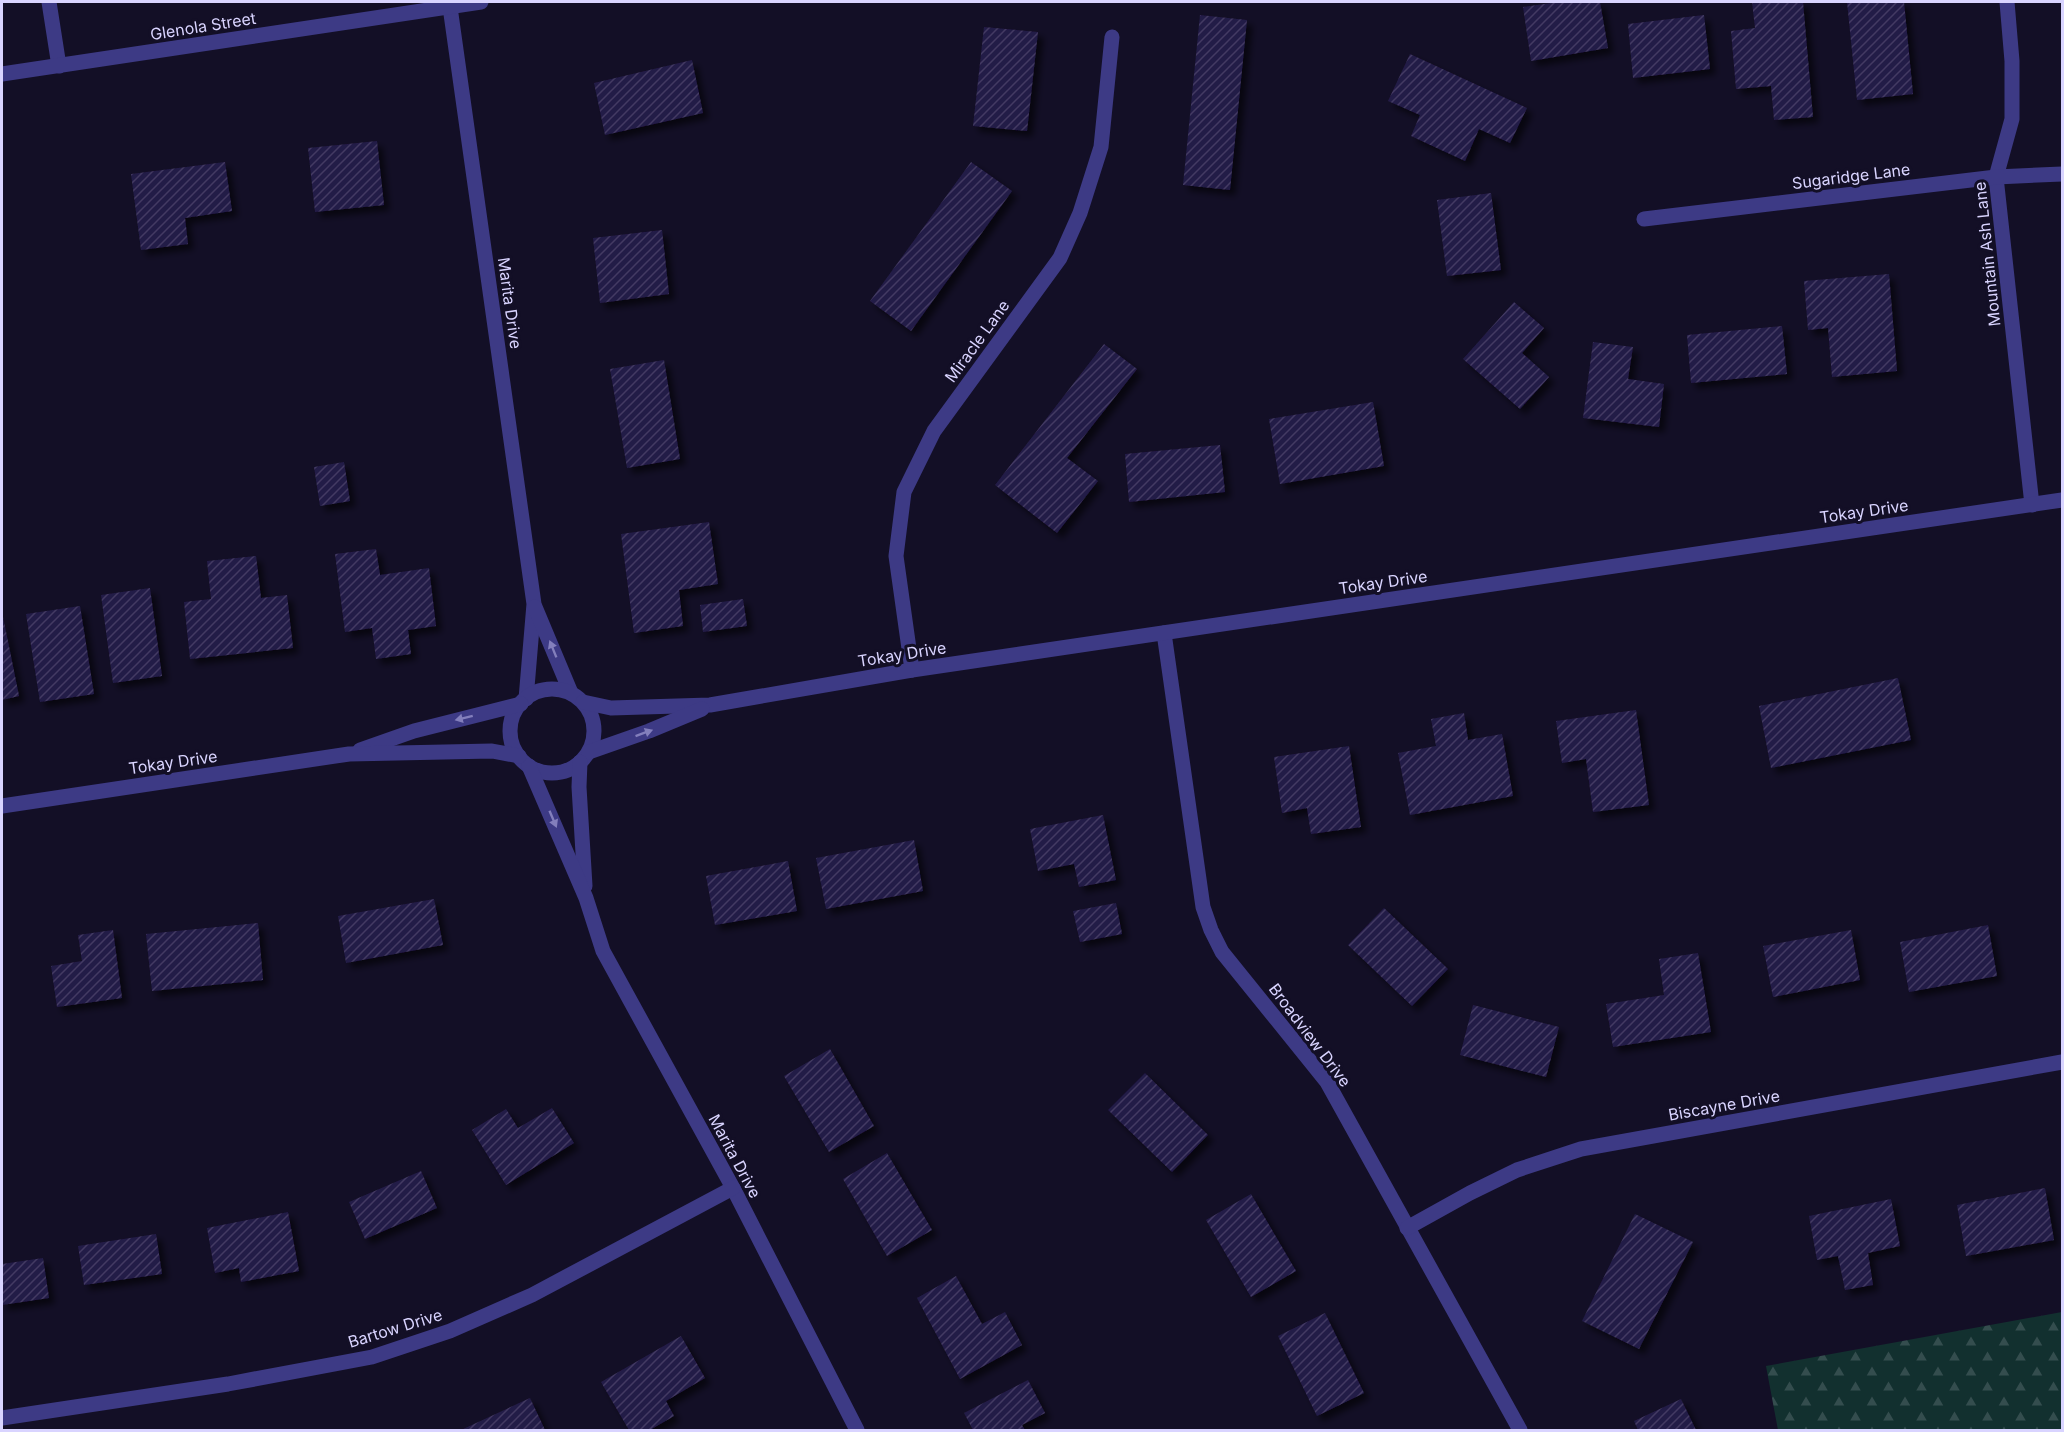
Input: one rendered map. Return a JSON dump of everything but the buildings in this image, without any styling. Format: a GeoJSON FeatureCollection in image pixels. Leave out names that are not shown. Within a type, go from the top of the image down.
{"type":"FeatureCollection","features":[{"type":"Feature","properties":{"kind":"street"},"geometry":{"type":"LineString","coordinates":[[49,2],[59,66]]}},
{"type":"Feature","properties":{"kind":"street","name":"Glenola Street"},"geometry":{"type":"LineString","coordinates":[[2,74],[481,2]]}},
{"type":"Feature","properties":{"kind":"street","name":"Mountain Ash Lane"},"geometry":{"type":"LineString","coordinates":[[2007,2],[2012,61],[2012,119],[1996,177],[2032,505]]}},
{"type":"Feature","properties":{"kind":"street","name":"Marita Drive"},"geometry":{"type":"LineString","coordinates":[[450,6],[534,604],[524,701]]}},
{"type":"Feature","properties":{"kind":"street","name":"Miracle Lane"},"geometry":{"type":"LineString","coordinates":[[912,670],[896,556],[904,492],[934,430],[1060,258],[1080,213],[1101,147],[1112,36]]}},
{"type":"Feature","properties":{"kind":"street","name":"Sugaridge Lane"},"geometry":{"type":"LineString","coordinates":[[1644,219],[1996,177],[2062,174]]}},
{"type":"Feature","properties":{"kind":"street","name":"Tokay Drive"},"geometry":{"type":"LineString","coordinates":[[577,698],[610,708],[710,705],[912,670],[2062,500]]}},
{"type":"Feature","properties":{"kind":"street","name":"Marita Drive"},"geometry":{"type":"LineString","coordinates":[[534,604],[577,698]]}},
{"type":"Feature","properties":{"kind":"street","name":"Broadview Drive"},"geometry":{"type":"LineString","coordinates":[[1164,633],[1203,907],[1211,930],[1222,952],[1327,1082],[1520,1431]]}},
{"type":"Feature","properties":{"kind":"street"},"geometry":{"type":"LineString","coordinates":[[559,689],[577,698],[590,713],[594,726],[594,739],[585,757],[569,770],[556,773],[542,772],[524,761],[512,744],[510,729],[513,716],[524,701],[545,690],[559,689]]}},
{"type":"Feature","properties":{"kind":"street","name":"Tokay Drive"},"geometry":{"type":"LineString","coordinates":[[349,754],[414,730],[524,701]]}},
{"type":"Feature","properties":{"kind":"street","name":"Tokay Drive"},"geometry":{"type":"LineString","coordinates":[[585,757],[710,705]]}},
{"type":"Feature","properties":{"kind":"street","name":"Tokay Drive"},"geometry":{"type":"LineString","coordinates":[[2,806],[349,754],[492,751],[524,761]]}},
{"type":"Feature","properties":{"kind":"street","name":"Marita Drive"},"geometry":{"type":"LineString","coordinates":[[585,757],[579,786],[586,898]]}},
{"type":"Feature","properties":{"kind":"street","name":"Marita Drive"},"geometry":{"type":"LineString","coordinates":[[524,761],[546,802],[586,898],[603,951],[733,1188],[857,1431]]}},
{"type":"Feature","properties":{"kind":"street","name":"Biscayne Drive"},"geometry":{"type":"LineString","coordinates":[[1407,1228],[1517,1170],[1581,1149],[2062,1062]]}},
{"type":"Feature","properties":{"kind":"street","name":"Bartow Drive"},"geometry":{"type":"LineString","coordinates":[[2,1418],[228,1384],[372,1357],[450,1331],[532,1295],[733,1188]]}},
{"type":"Feature","properties":{"kind":"green space"},"geometry":{"type":"Polygon","coordinates":[[[2062,1312],[2062,1430],[1778,1430],[1766,1366],[2062,1312]]]}}]}
